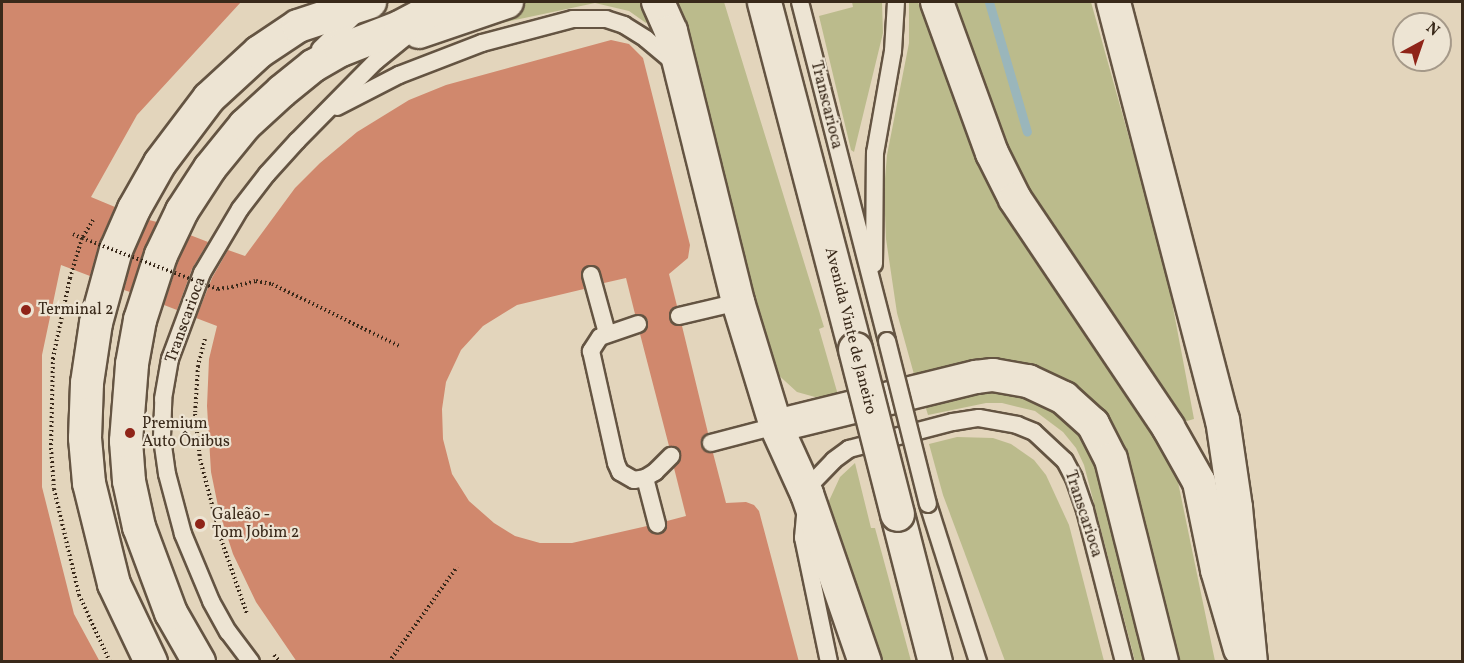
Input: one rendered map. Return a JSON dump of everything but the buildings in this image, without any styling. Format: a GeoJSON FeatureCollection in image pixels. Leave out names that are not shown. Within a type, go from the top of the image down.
{"type":"FeatureCollection","features":[{"type":"Feature","properties":{"kind":"street"},"geometry":{"type":"LineString","coordinates":[[151,662],[114,584],[89,483],[85,438],[87,383],[96,323],[116,250],[134,209],[160,164],[209,98],[259,52],[298,26],[368,2]]}},
{"type":"Feature","properties":{"kind":"street"},"geometry":{"type":"LineString","coordinates":[[199,662],[167,603],[139,527],[129,481],[128,405],[140,320],[160,255],[182,211],[210,168],[245,125],[282,90],[313,66],[400,27],[447,2]]}},
{"type":"Feature","properties":{"kind":"street"},"geometry":{"type":"LineString","coordinates":[[359,44],[407,36],[507,2]]}},
{"type":"Feature","properties":{"kind":"street"},"geometry":{"type":"LineString","coordinates":[[658,2],[671,31],[738,302],[776,426],[807,494],[865,662]]}},
{"type":"Feature","properties":{"kind":"street"},"geometry":{"type":"LineString","coordinates":[[754,2],[782,67]]}},
{"type":"Feature","properties":{"kind":"street","name":"Avenida Vinte de Janeiro"},"geometry":{"type":"LineString","coordinates":[[764,2],[935,662]]}},
{"type":"Feature","properties":{"kind":"street"},"geometry":{"type":"LineString","coordinates":[[937,2],[992,153],[1015,199],[1168,427],[1199,482],[1217,570],[1244,662]]}},
{"type":"Feature","properties":{"kind":"street"},"geometry":{"type":"LineString","coordinates":[[1113,2],[1222,419],[1235,507],[1250,662]]}},
{"type":"Feature","properties":{"kind":"street"},"geometry":{"type":"LineString","coordinates":[[776,426],[976,377],[1011,377],[1056,393],[1079,409],[1093,424],[1112,459],[1162,662]]}},
{"type":"Feature","properties":{"kind":"lane"},"geometry":{"type":"LineString","coordinates":[[191,662],[164,615],[147,571],[133,529],[124,474],[122,415],[126,357],[135,312],[149,264],[186,191],[224,138],[244,114],[332,39],[368,2]]}},
{"type":"Feature","properties":{"kind":"lane","name":"Transcarioca"},"geometry":{"type":"LineString","coordinates":[[800,2],[928,504],[978,662]]}},
{"type":"Feature","properties":{"kind":"lane","name":"Transcarioca"},"geometry":{"type":"LineString","coordinates":[[878,313],[872,212],[875,153],[893,51],[896,2]]}},
{"type":"Feature","properties":{"kind":"lane"},"geometry":{"type":"LineString","coordinates":[[326,112],[399,75],[471,47],[573,19],[606,19],[624,25],[646,39],[679,67]]}},
{"type":"Feature","properties":{"kind":"lane","name":"Transcarioca"},"geometry":{"type":"LineString","coordinates":[[251,662],[228,632],[211,601],[183,534],[167,474],[162,437],[163,399],[170,359],[184,316],[220,239],[267,174],[376,61],[407,36]]}},
{"type":"Feature","properties":{"kind":"lane"},"geometry":{"type":"LineString","coordinates":[[591,275],[607,333]]}},
{"type":"Feature","properties":{"kind":"lane"},"geometry":{"type":"LineString","coordinates":[[679,316],[738,302]]}},
{"type":"Feature","properties":{"kind":"lane"},"geometry":{"type":"LineString","coordinates":[[638,324],[607,333],[594,343],[591,351],[616,464],[626,477],[634,480],[645,478],[671,456]]}},
{"type":"Feature","properties":{"kind":"lane","name":"Transcarioca"},"geometry":{"type":"LineString","coordinates":[[807,494],[819,475],[849,449],[953,422],[980,418],[1017,425],[1034,432],[1065,461],[1074,478],[1124,662]]}},
{"type":"Feature","properties":{"kind":"lane"},"geometry":{"type":"LineString","coordinates":[[711,443],[776,426]]}},
{"type":"Feature","properties":{"kind":"lane"},"geometry":{"type":"LineString","coordinates":[[645,478],[657,524]]}},
{"type":"Feature","properties":{"kind":"lane"},"geometry":{"type":"LineString","coordinates":[[807,494],[803,538],[829,662]]}},
{"type":"Feature","properties":{"kind":"path"},"geometry":{"type":"LineString","coordinates":[[73,234],[218,289],[256,281],[272,284],[399,345]]}},
{"type":"Feature","properties":{"kind":"path"},"geometry":{"type":"LineString","coordinates":[[215,299],[218,289]]}},
{"type":"Feature","properties":{"kind":"path"},"geometry":{"type":"LineString","coordinates":[[206,331],[198,366],[195,414],[200,459],[221,539],[249,619]]}},
{"type":"Feature","properties":{"kind":"path"},"geometry":{"type":"LineString","coordinates":[[390,662],[457,567]]}},
{"type":"Feature","properties":{"kind":"path"},"geometry":{"type":"LineString","coordinates":[[272,654],[280,662]]}},
{"type":"Feature","properties":{"kind":"green space"},"geometry":{"type":"Polygon","coordinates":[[[521,2],[640,2],[649,20],[646,23],[629,11],[595,3],[492,25],[439,41],[521,2]]]}},
{"type":"Feature","properties":{"kind":"green space"},"geometry":{"type":"Polygon","coordinates":[[[674,2],[724,2],[824,327],[819,329],[838,395],[815,397],[797,392],[774,371],[687,34],[674,2]]]}},
{"type":"Feature","properties":{"kind":"green space"},"geometry":{"type":"Polygon","coordinates":[[[852,2],[882,2],[883,33],[854,152],[851,150],[819,16],[853,7],[852,2]]]}},
{"type":"Feature","properties":{"kind":"green space"},"geometry":{"type":"Polygon","coordinates":[[[909,2],[918,2],[986,181],[1010,223],[1155,432],[1169,458],[1178,482],[1215,661],[1170,661],[1084,402],[915,378],[897,313],[886,239],[884,190],[887,155],[909,43],[909,2]]]}},
{"type":"Feature","properties":{"kind":"green space"},"geometry":{"type":"Polygon","coordinates":[[[949,2],[1091,2],[1166,270],[1194,419],[1187,421],[1180,418],[1015,176],[949,2]]]}},
{"type":"Feature","properties":{"kind":"green space"},"geometry":{"type":"Polygon","coordinates":[[[982,389],[1037,398],[1072,423],[1084,438],[1095,457],[1149,661],[1135,661],[1084,465],[1076,448],[1063,432],[1035,411],[1002,403],[986,403],[928,415],[924,402],[982,389]]]}},
{"type":"Feature","properties":{"kind":"green space"},"geometry":{"type":"Polygon","coordinates":[[[957,437],[993,438],[1011,444],[1034,460],[1046,475],[1069,525],[1104,661],[1005,661],[943,495],[929,444],[957,437]]]}},
{"type":"Feature","properties":{"kind":"green space"},"geometry":{"type":"Polygon","coordinates":[[[855,463],[871,528],[875,528],[911,661],[879,661],[828,503],[840,477],[855,463]]]}},
{"type":"Feature","properties":{"kind":"waterway"},"geometry":{"type":"LineString","coordinates":[[989,2],[1027,132]]}},
{"type":"Feature","properties":{"kind":"place","name":"Terminal 2"},"geometry":{"type":"Point","coordinates":[26,310]}},
{"type":"Feature","properties":{"kind":"place","name":"Premium Auto Ônibus"},"geometry":{"type":"Point","coordinates":[130,433]}},
{"type":"Feature","properties":{"kind":"place","name":"Galeão - Tom Jobim 2"},"geometry":{"type":"Point","coordinates":[200,524]}}]}
